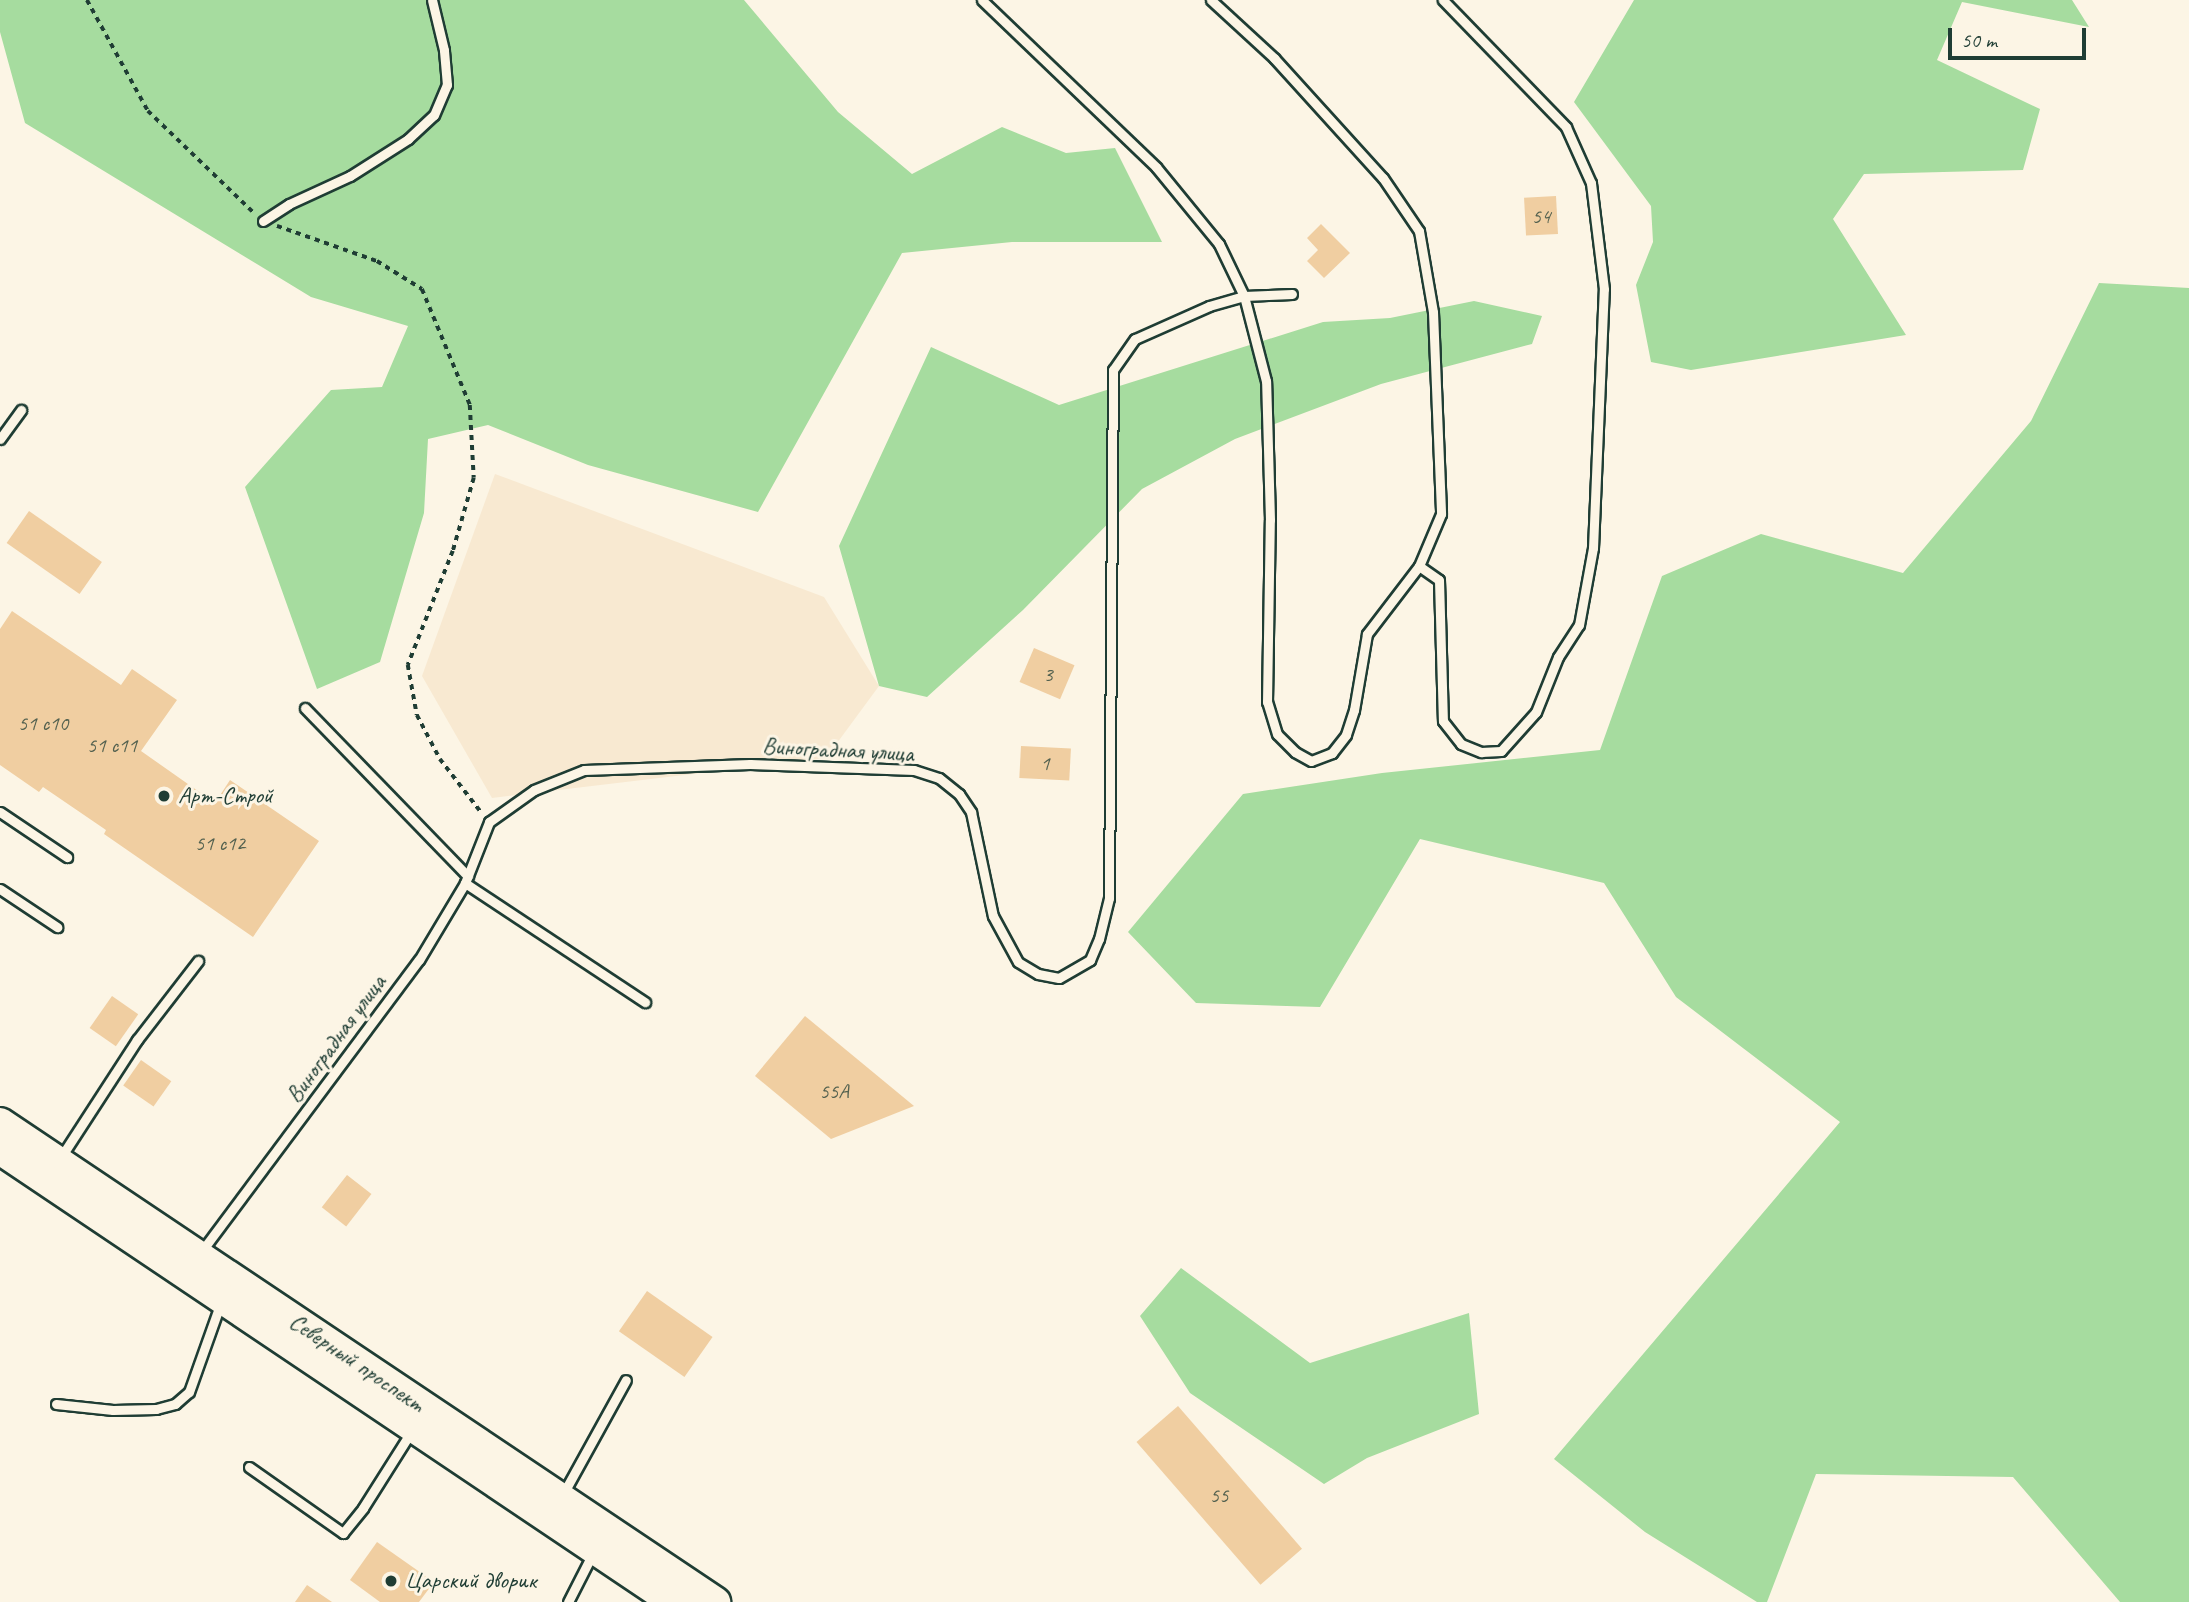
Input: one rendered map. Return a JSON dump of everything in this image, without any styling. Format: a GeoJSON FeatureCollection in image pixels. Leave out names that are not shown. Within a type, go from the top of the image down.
{"type":"FeatureCollection","features":[{"type":"Feature","properties":{"kind":"main road","name":"Северный проспект"},"geometry":{"type":"LineString","coordinates":[[0,1123],[715,1602]]}},
{"type":"Feature","properties":{"kind":"main road","name":"Северный проспект"},"geometry":{"type":"LineString","coordinates":[[0,1149],[222,1301],[674,1602]]}},
{"type":"Feature","properties":{"kind":"lane"},"geometry":{"type":"LineString","coordinates":[[263,221],[289,204],[349,176],[408,139],[435,115],[447,85],[444,50],[432,0]]}},
{"type":"Feature","properties":{"kind":"lane"},"geometry":{"type":"LineString","coordinates":[[982,0],[1156,167],[1219,244],[1244,296],[1266,380],[1270,520],[1267,702],[1277,734],[1295,752],[1311,761],[1332,753],[1346,735],[1354,710],[1367,634],[1419,566],[1441,514],[1433,312],[1419,231],[1383,178],[1274,58],[1211,0]]}},
{"type":"Feature","properties":{"kind":"lane"},"geometry":{"type":"LineString","coordinates":[[1419,566],[1439,580],[1443,721],[1461,744],[1481,752],[1501,751],[1536,712],[1558,657],[1579,625],[1593,548],[1604,289],[1591,183],[1566,127],[1443,0]]}},
{"type":"Feature","properties":{"kind":"lane"},"geometry":{"type":"LineString","coordinates":[[1244,296],[1292,293]]}},
{"type":"Feature","properties":{"kind":"lane","name":"Виноградная улица"},"geometry":{"type":"LineString","coordinates":[[198,1256],[217,1226],[308,1111],[419,960],[466,879],[489,821],[534,790],[584,770],[750,764],[914,770],[939,778],[959,794],[971,812],[993,916],[1018,962],[1038,974],[1059,978],[1090,960],[1100,939],[1109,898],[1113,370],[1135,339],[1209,306],[1244,296]]}},
{"type":"Feature","properties":{"kind":"lane"},"geometry":{"type":"LineString","coordinates":[[0,439],[21,410]]}},
{"type":"Feature","properties":{"kind":"lane"},"geometry":{"type":"LineString","coordinates":[[305,708],[466,879],[645,1002]]}},
{"type":"Feature","properties":{"kind":"lane"},"geometry":{"type":"LineString","coordinates":[[0,812],[66,857]]}},
{"type":"Feature","properties":{"kind":"lane"},"geometry":{"type":"LineString","coordinates":[[0,889],[57,927]]}},
{"type":"Feature","properties":{"kind":"lane"},"geometry":{"type":"LineString","coordinates":[[58,1162],[137,1041],[198,961]]}},
{"type":"Feature","properties":{"kind":"lane"},"geometry":{"type":"LineString","coordinates":[[56,1404],[113,1410],[156,1409],[174,1404],[189,1392],[222,1301]]}},
{"type":"Feature","properties":{"kind":"lane"},"geometry":{"type":"LineString","coordinates":[[560,1498],[626,1380]]}},
{"type":"Feature","properties":{"kind":"lane"},"geometry":{"type":"LineString","coordinates":[[249,1467],[344,1533],[363,1508],[413,1427]]}},
{"type":"Feature","properties":{"kind":"lane"},"geometry":{"type":"LineString","coordinates":[[568,1602],[595,1549]]}},
{"type":"Feature","properties":{"kind":"path"},"geometry":{"type":"LineString","coordinates":[[87,0],[148,111],[263,221],[377,261],[422,289],[470,405],[474,478],[453,551],[408,665],[417,715],[440,759],[489,821]]}},
{"type":"Feature","properties":{"kind":"shaded area"},"geometry":{"type":"Polygon","coordinates":[[[495,474],[824,597],[879,686],[826,758],[492,798],[422,676],[495,474]]]}},
{"type":"Feature","properties":{"kind":"green space"},"geometry":{"type":"Polygon","coordinates":[[[0,0],[744,0],[838,112],[912,174],[1002,127],[1066,153],[1115,148],[1162,242],[1012,242],[902,253],[758,512],[588,465],[488,425],[428,439],[424,513],[380,662],[317,689],[245,487],[331,390],[382,387],[408,326],[311,297],[25,123],[0,32],[0,0]]]}},
{"type":"Feature","properties":{"kind":"green space"},"geometry":{"type":"Polygon","coordinates":[[[1634,0],[2072,0],[2089,27],[1962,2],[1937,60],[2040,109],[2023,170],[1864,174],[1833,219],[1906,335],[1691,370],[1651,362],[1636,285],[1653,242],[1651,206],[1574,102],[1634,0]]]}},
{"type":"Feature","properties":{"kind":"green space"},"geometry":{"type":"Polygon","coordinates":[[[2099,283],[2189,288],[2189,1602],[2120,1602],[2013,1477],[1816,1474],[1767,1602],[1757,1602],[1645,1532],[1554,1459],[1840,1122],[1676,997],[1604,883],[1420,839],[1320,1007],[1196,1003],[1128,932],[1243,794],[1382,773],[1600,750],[1662,576],[1761,534],[1903,573],[2031,421],[2099,283]]]}},
{"type":"Feature","properties":{"kind":"green space"},"geometry":{"type":"Polygon","coordinates":[[[1474,301],[1542,316],[1532,344],[1381,384],[1235,439],[1142,489],[1023,610],[927,697],[879,686],[839,546],[931,347],[1059,405],[1323,322],[1390,318],[1474,301]]]}},
{"type":"Feature","properties":{"kind":"green space"},"geometry":{"type":"Polygon","coordinates":[[[1181,1268],[1310,1363],[1469,1313],[1479,1414],[1367,1458],[1324,1484],[1190,1393],[1140,1316],[1181,1268]]]}},
{"type":"Feature","properties":{"kind":"building"},"geometry":{"type":"Polygon","coordinates":[[[1556,196],[1558,234],[1526,236],[1524,198],[1556,196]]]}},
{"type":"Feature","properties":{"kind":"building"},"geometry":{"type":"Polygon","coordinates":[[[1321,224],[1350,253],[1324,278],[1307,261],[1318,250],[1307,238],[1321,224]]]}},
{"type":"Feature","properties":{"kind":"building"},"geometry":{"type":"Polygon","coordinates":[[[29,511],[102,562],[80,594],[7,543],[29,511]]]}},
{"type":"Feature","properties":{"kind":"building"},"geometry":{"type":"Polygon","coordinates":[[[12,611],[121,685],[132,669],[177,700],[141,751],[215,803],[230,780],[319,841],[253,937],[104,834],[106,830],[43,787],[39,792],[0,765],[0,629],[12,611]]]}},
{"type":"Feature","properties":{"kind":"building"},"geometry":{"type":"Polygon","coordinates":[[[1034,648],[1075,665],[1060,699],[1020,682],[1034,648]]]}},
{"type":"Feature","properties":{"kind":"building"},"geometry":{"type":"Polygon","coordinates":[[[1021,746],[1071,749],[1069,781],[1019,778],[1021,746]]]}},
{"type":"Feature","properties":{"kind":"building"},"geometry":{"type":"Polygon","coordinates":[[[112,996],[138,1014],[116,1046],[90,1028],[112,996]]]}},
{"type":"Feature","properties":{"kind":"building"},"geometry":{"type":"Polygon","coordinates":[[[805,1016],[914,1106],[831,1139],[755,1076],[805,1016]]]}},
{"type":"Feature","properties":{"kind":"building"},"geometry":{"type":"Polygon","coordinates":[[[141,1060],[171,1081],[154,1107],[123,1085],[141,1060]]]}},
{"type":"Feature","properties":{"kind":"building"},"geometry":{"type":"Polygon","coordinates":[[[347,1175],[371,1194],[346,1226],[322,1207],[347,1175]]]}},
{"type":"Feature","properties":{"kind":"building"},"geometry":{"type":"Polygon","coordinates":[[[647,1291],[713,1337],[684,1377],[619,1331],[647,1291]]]}},
{"type":"Feature","properties":{"kind":"building"},"geometry":{"type":"Polygon","coordinates":[[[1178,1406],[1302,1549],[1260,1585],[1136,1442],[1178,1406]]]}},
{"type":"Feature","properties":{"kind":"building"},"geometry":{"type":"Polygon","coordinates":[[[377,1542],[434,1582],[419,1602],[380,1602],[350,1580],[377,1542]]]}},
{"type":"Feature","properties":{"kind":"building"},"geometry":{"type":"Polygon","coordinates":[[[307,1585],[332,1602],[295,1602],[307,1585]]]}},
{"type":"Feature","properties":{"kind":"place","name":"Арт-Строй"},"geometry":{"type":"Point","coordinates":[164,796]}},
{"type":"Feature","properties":{"kind":"place","name":"Царский дворик"},"geometry":{"type":"Point","coordinates":[391,1581]}}]}
